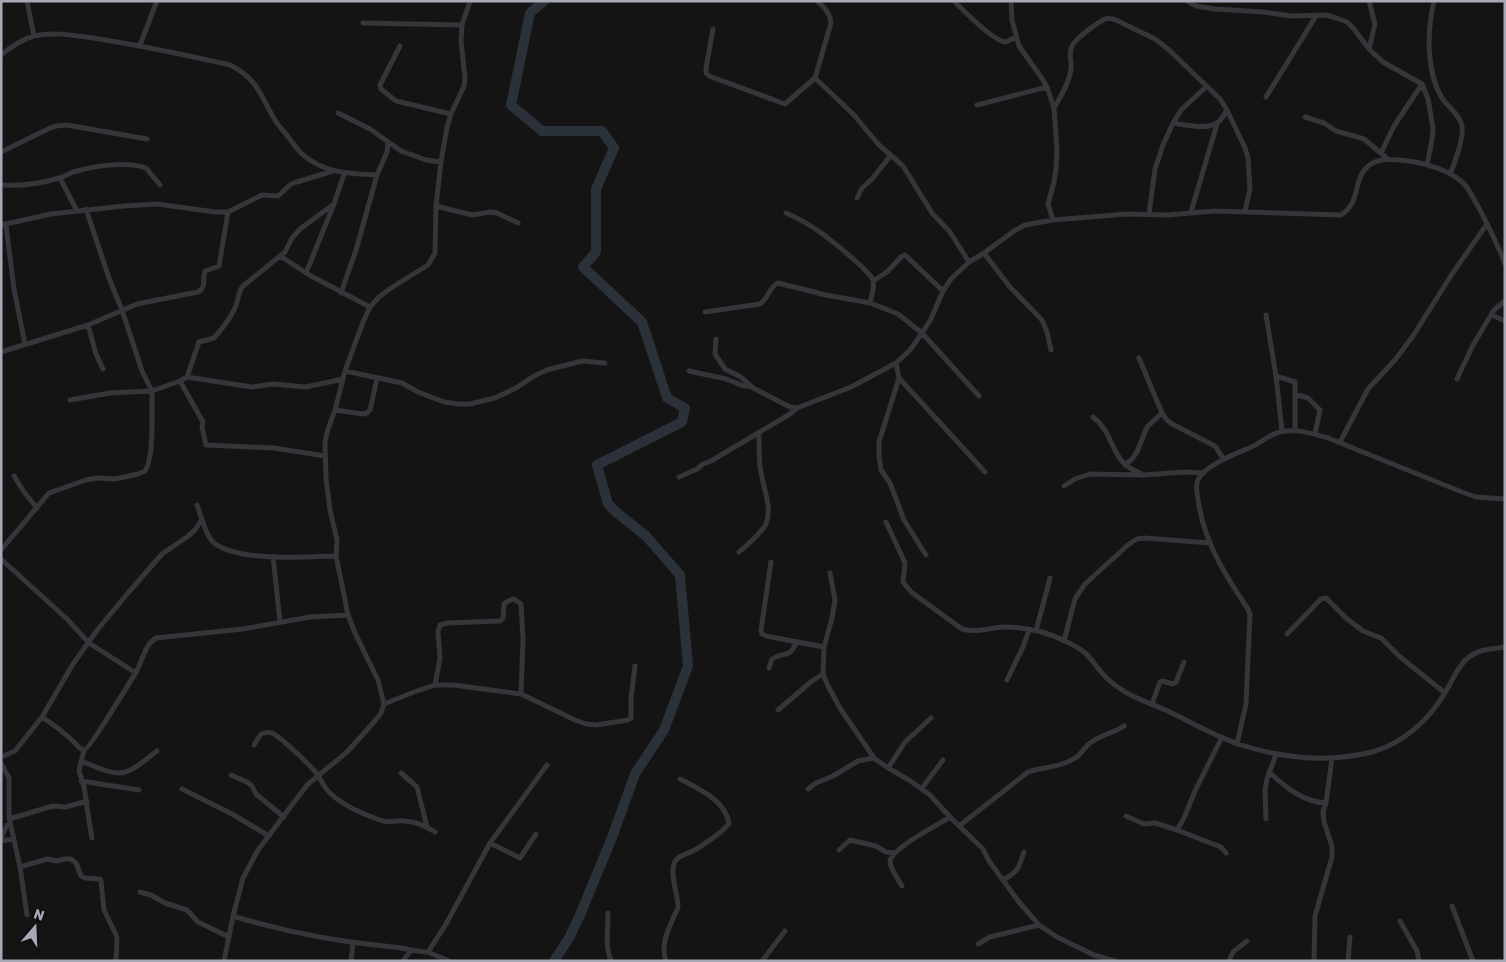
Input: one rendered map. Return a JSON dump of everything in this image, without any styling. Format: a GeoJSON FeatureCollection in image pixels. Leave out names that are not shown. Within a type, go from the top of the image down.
{"type":"FeatureCollection","features":[{"type":"Feature","properties":{"kind":"street"},"geometry":{"type":"LineString","coordinates":[[27,1],[34,36]]}},
{"type":"Feature","properties":{"kind":"street"},"geometry":{"type":"LineString","coordinates":[[140,45],[157,1]]}},
{"type":"Feature","properties":{"kind":"street"},"geometry":{"type":"LineString","coordinates":[[224,961],[243,878],[258,850],[307,785],[347,752],[381,713],[384,704],[378,680],[348,614],[336,556],[337,540],[330,510],[325,456],[328,429],[345,371],[362,322],[370,307],[379,297],[432,260],[436,206],[446,133],[465,78],[461,41],[462,25],[470,1]]}},
{"type":"Feature","properties":{"kind":"street"},"geometry":{"type":"LineString","coordinates":[[713,29],[706,73],[709,76],[785,104],[815,78],[831,23],[830,16],[818,1]]}},
{"type":"Feature","properties":{"kind":"street"},"geometry":{"type":"LineString","coordinates":[[954,1],[977,23],[1000,41],[1006,42],[1016,37]]}},
{"type":"Feature","properties":{"kind":"street"},"geometry":{"type":"LineString","coordinates":[[1011,1],[1012,20],[1019,46],[1047,87],[1054,108],[1057,150],[1056,169],[1048,204],[1053,220]]}},
{"type":"Feature","properties":{"kind":"street"},"geometry":{"type":"LineString","coordinates":[[1187,1],[1196,6],[1216,9],[1292,16],[1326,15],[1346,22],[1354,29],[1369,49],[1390,66],[1422,84],[1428,99],[1433,128],[1426,165]]}},
{"type":"Feature","properties":{"kind":"street"},"geometry":{"type":"LineString","coordinates":[[1369,1],[1375,24],[1369,49]]}},
{"type":"Feature","properties":{"kind":"street"},"geometry":{"type":"LineString","coordinates":[[1434,1],[1430,34],[1430,69],[1435,85],[1443,100],[1461,121],[1463,127],[1450,174]]}},
{"type":"Feature","properties":{"kind":"street"},"geometry":{"type":"LineString","coordinates":[[1266,98],[1316,16]]}},
{"type":"Feature","properties":{"kind":"street"},"geometry":{"type":"LineString","coordinates":[[1054,108],[1066,87],[1071,70],[1070,55],[1072,45],[1076,39],[1105,19],[1111,18],[1155,39],[1220,99],[1227,110],[1248,158],[1250,189],[1245,211]]}},
{"type":"Feature","properties":{"kind":"street"},"geometry":{"type":"LineString","coordinates":[[363,23],[462,25]]}},
{"type":"Feature","properties":{"kind":"street"},"geometry":{"type":"LineString","coordinates":[[1,55],[20,42],[34,36],[49,34],[70,35],[140,45],[221,63],[241,71],[248,77],[262,95],[276,122],[300,152],[316,163],[344,174],[377,175]]}},
{"type":"Feature","properties":{"kind":"street"},"geometry":{"type":"LineString","coordinates":[[400,46],[380,85],[380,89],[396,101],[451,114]]}},
{"type":"Feature","properties":{"kind":"street"},"geometry":{"type":"LineString","coordinates":[[815,78],[903,166],[932,213],[950,232],[969,262]]}},
{"type":"Feature","properties":{"kind":"street"},"geometry":{"type":"LineString","coordinates":[[1381,153],[1394,126],[1422,84]]}},
{"type":"Feature","properties":{"kind":"street"},"geometry":{"type":"LineString","coordinates":[[977,105],[1047,87]]}},
{"type":"Feature","properties":{"kind":"street"},"geometry":{"type":"LineString","coordinates":[[1149,214],[1155,168],[1173,123],[1181,110],[1206,87]]}},
{"type":"Feature","properties":{"kind":"street"},"geometry":{"type":"LineString","coordinates":[[1173,123],[1200,126],[1216,124],[1227,110]]}},
{"type":"Feature","properties":{"kind":"street"},"geometry":{"type":"LineString","coordinates":[[338,113],[370,129],[401,151],[426,160],[441,162]]}},
{"type":"Feature","properties":{"kind":"street"},"geometry":{"type":"LineString","coordinates":[[1305,118],[1324,123],[1336,132],[1364,140],[1388,159]]}},
{"type":"Feature","properties":{"kind":"street"},"geometry":{"type":"LineString","coordinates":[[1191,212],[1216,124]]}},
{"type":"Feature","properties":{"kind":"street"},"geometry":{"type":"LineString","coordinates":[[1,152],[48,129],[67,125],[147,139]]}},
{"type":"Feature","properties":{"kind":"street"},"geometry":{"type":"LineString","coordinates":[[341,293],[356,250],[377,175],[387,152],[388,142]]}},
{"type":"Feature","properties":{"kind":"street"},"geometry":{"type":"LineString","coordinates":[[857,198],[862,188],[872,179],[891,155]]}},
{"type":"Feature","properties":{"kind":"street"},"geometry":{"type":"LineString","coordinates":[[679,477],[711,461],[797,408],[851,387],[896,363],[914,346],[922,334],[933,314],[942,291],[951,279],[969,262],[1017,228],[1053,220],[1126,214],[1168,215],[1191,212],[1245,211],[1341,215],[1349,210],[1352,205],[1363,172],[1372,164],[1388,159],[1426,165],[1450,174],[1464,185],[1471,193],[1505,264]]}},
{"type":"Feature","properties":{"kind":"street"},"geometry":{"type":"LineString","coordinates":[[1,185],[21,186],[60,178],[87,168],[133,165],[146,168],[160,185]]}},
{"type":"Feature","properties":{"kind":"street"},"geometry":{"type":"LineString","coordinates":[[25,344],[3,225],[28,218],[86,209],[157,204],[228,212],[262,195],[278,196],[291,184],[333,170]]}},
{"type":"Feature","properties":{"kind":"street"},"geometry":{"type":"LineString","coordinates":[[306,273],[344,174]]}},
{"type":"Feature","properties":{"kind":"street"},"geometry":{"type":"LineString","coordinates":[[60,178],[77,211]]}},
{"type":"Feature","properties":{"kind":"street"},"geometry":{"type":"LineString","coordinates":[[187,377],[199,342],[214,338],[234,311],[239,290],[285,252],[292,238],[300,229],[334,204]]}},
{"type":"Feature","properties":{"kind":"street"},"geometry":{"type":"LineString","coordinates":[[436,206],[472,215],[490,212],[497,213],[518,223]]}},
{"type":"Feature","properties":{"kind":"street"},"geometry":{"type":"LineString","coordinates":[[1,550],[49,494],[73,484],[97,478],[115,479],[138,474],[145,471],[148,465],[151,443],[152,391],[142,371],[86,209]]}},
{"type":"Feature","properties":{"kind":"street"},"geometry":{"type":"LineString","coordinates":[[1,352],[88,325],[138,304],[202,290],[205,271],[219,266],[228,212]]}},
{"type":"Feature","properties":{"kind":"street"},"geometry":{"type":"LineString","coordinates":[[786,213],[815,228],[871,276],[873,281],[870,304]]}},
{"type":"Feature","properties":{"kind":"street"},"geometry":{"type":"LineString","coordinates":[[1340,442],[1368,389],[1413,336],[1452,274],[1487,224]]}},
{"type":"Feature","properties":{"kind":"street"},"geometry":{"type":"LineString","coordinates":[[984,253],[1010,287],[1042,320],[1051,350]]}},
{"type":"Feature","properties":{"kind":"street"},"geometry":{"type":"LineString","coordinates":[[873,281],[887,272],[905,255],[942,291]]}},
{"type":"Feature","properties":{"kind":"street"},"geometry":{"type":"LineString","coordinates":[[280,256],[341,293],[370,307]]}},
{"type":"Feature","properties":{"kind":"street"},"geometry":{"type":"LineString","coordinates":[[705,312],[760,304],[764,302],[774,285],[778,283],[870,304],[898,314],[922,334],[979,396]]}},
{"type":"Feature","properties":{"kind":"street"},"geometry":{"type":"LineString","coordinates":[[1457,379],[1473,345],[1496,307],[1505,300]]}},
{"type":"Feature","properties":{"kind":"street"},"geometry":{"type":"LineString","coordinates":[[1266,314],[1276,376],[1282,431]]}},
{"type":"Feature","properties":{"kind":"street"},"geometry":{"type":"LineString","coordinates":[[1492,315],[1505,321]]}},
{"type":"Feature","properties":{"kind":"street"},"geometry":{"type":"LineString","coordinates":[[88,325],[96,354],[103,368]]}},
{"type":"Feature","properties":{"kind":"street"},"geometry":{"type":"LineString","coordinates":[[716,339],[715,354],[728,371],[744,379],[749,386]]}},
{"type":"Feature","properties":{"kind":"street"},"geometry":{"type":"LineString","coordinates":[[1139,358],[1166,419],[1215,446],[1223,458]]}},
{"type":"Feature","properties":{"kind":"street"},"geometry":{"type":"LineString","coordinates":[[345,371],[402,384],[444,402],[470,404],[495,398],[547,370],[582,361],[605,363]]}},
{"type":"Feature","properties":{"kind":"street"},"geometry":{"type":"LineString","coordinates":[[896,363],[899,378],[880,442],[879,456],[882,470],[890,483],[904,520],[926,555]]}},
{"type":"Feature","properties":{"kind":"street"},"geometry":{"type":"LineString","coordinates":[[689,371],[749,386],[790,407],[797,408]]}},
{"type":"Feature","properties":{"kind":"street"},"geometry":{"type":"LineString","coordinates":[[1276,376],[1294,381],[1295,431]]}},
{"type":"Feature","properties":{"kind":"street"},"geometry":{"type":"LineString","coordinates":[[70,400],[110,393],[128,394],[152,391],[187,377],[252,386],[273,384],[306,388],[343,379]]}},
{"type":"Feature","properties":{"kind":"street"},"geometry":{"type":"LineString","coordinates":[[899,378],[985,472]]}},
{"type":"Feature","properties":{"kind":"street"},"geometry":{"type":"LineString","coordinates":[[335,410],[367,413],[370,410],[377,379]]}},
{"type":"Feature","properties":{"kind":"street"},"geometry":{"type":"LineString","coordinates":[[180,381],[203,422],[202,427],[206,445],[289,450],[325,456]]}},
{"type":"Feature","properties":{"kind":"street"},"geometry":{"type":"LineString","coordinates":[[1295,394],[1308,398],[1320,410],[1315,434]]}},
{"type":"Feature","properties":{"kind":"street"},"geometry":{"type":"LineString","coordinates":[[1126,464],[1137,452],[1147,426],[1162,413]]}},
{"type":"Feature","properties":{"kind":"street"},"geometry":{"type":"LineString","coordinates":[[1092,417],[1104,426],[1116,451],[1126,464],[1143,475]]}},
{"type":"Feature","properties":{"kind":"street"},"geometry":{"type":"LineString","coordinates":[[1237,744],[1246,704],[1250,614],[1223,570],[1204,530],[1197,496],[1197,481],[1202,473],[1223,458],[1257,445],[1273,435],[1282,431],[1295,431],[1315,434],[1340,442],[1476,497],[1505,499]]}},
{"type":"Feature","properties":{"kind":"street"},"geometry":{"type":"LineString","coordinates":[[739,552],[763,528],[768,518],[768,506],[760,466],[759,432]]}},
{"type":"Feature","properties":{"kind":"street"},"geometry":{"type":"LineString","coordinates":[[1064,486],[1075,479],[1090,474],[1202,473]]}},
{"type":"Feature","properties":{"kind":"street"},"geometry":{"type":"LineString","coordinates":[[14,476],[37,508]]}},
{"type":"Feature","properties":{"kind":"street"},"geometry":{"type":"LineString","coordinates":[[197,505],[212,540],[220,546],[249,556],[336,556]]}},
{"type":"Feature","properties":{"kind":"street"},"geometry":{"type":"LineString","coordinates":[[1,758],[15,751],[42,717],[89,642],[128,593],[162,554],[187,538],[202,519]]}},
{"type":"Feature","properties":{"kind":"street"},"geometry":{"type":"LineString","coordinates":[[886,522],[905,563],[903,582],[910,592],[962,629],[971,631],[1004,627],[1036,631],[1064,640],[1085,653],[1108,679],[1128,694],[1237,744],[1276,754],[1332,758],[1372,752],[1386,747],[1419,727],[1445,693],[1463,662],[1470,656],[1484,650],[1505,647]]}},
{"type":"Feature","properties":{"kind":"street"},"geometry":{"type":"LineString","coordinates":[[1064,640],[1075,599],[1085,584],[1129,544],[1137,539],[1144,538],[1210,543]]}},
{"type":"Feature","properties":{"kind":"street"},"geometry":{"type":"LineString","coordinates":[[273,556],[280,622]]}},
{"type":"Feature","properties":{"kind":"street"},"geometry":{"type":"LineString","coordinates":[[1,559],[89,642],[136,672]]}},
{"type":"Feature","properties":{"kind":"street"},"geometry":{"type":"LineString","coordinates":[[771,562],[762,634],[824,646]]}},
{"type":"Feature","properties":{"kind":"street"},"geometry":{"type":"LineString","coordinates":[[830,573],[835,600],[824,646],[824,674],[827,684],[840,708],[874,758],[930,794],[950,818],[983,849],[1019,902],[1039,925],[1056,937],[1094,955],[1115,961]]}},
{"type":"Feature","properties":{"kind":"street"},"geometry":{"type":"LineString","coordinates":[[1036,631],[1050,578]]}},
{"type":"Feature","properties":{"kind":"street"},"geometry":{"type":"LineString","coordinates":[[1286,634],[1321,599],[1326,598],[1346,618],[1363,631],[1381,638],[1399,656],[1445,693]]}},
{"type":"Feature","properties":{"kind":"street"},"geometry":{"type":"LineString","coordinates":[[435,685],[440,658],[438,632],[440,625],[500,620],[504,604],[514,599],[522,604],[524,639],[521,694]]}},
{"type":"Feature","properties":{"kind":"street"},"geometry":{"type":"LineString","coordinates":[[92,838],[87,801],[79,770],[84,750],[87,750],[95,739],[136,672],[152,641],[156,638],[243,629],[310,617],[348,614]]}},
{"type":"Feature","properties":{"kind":"street"},"geometry":{"type":"LineString","coordinates":[[1007,680],[1029,630]]}},
{"type":"Feature","properties":{"kind":"street"},"geometry":{"type":"LineString","coordinates":[[770,668],[772,659],[776,656],[788,654],[797,642]]}},
{"type":"Feature","properties":{"kind":"street"},"geometry":{"type":"LineString","coordinates":[[1152,704],[1160,682],[1173,684],[1176,682],[1184,662]]}},
{"type":"Feature","properties":{"kind":"street"},"geometry":{"type":"LineString","coordinates":[[384,704],[435,685],[452,685],[521,694],[574,720],[596,725],[628,720],[631,715],[635,666]]}},
{"type":"Feature","properties":{"kind":"street"},"geometry":{"type":"LineString","coordinates":[[778,710],[812,681],[824,674]]}},
{"type":"Feature","properties":{"kind":"street"},"geometry":{"type":"LineString","coordinates":[[42,717],[64,732],[84,750]]}},
{"type":"Feature","properties":{"kind":"street"},"geometry":{"type":"LineString","coordinates":[[888,768],[905,742],[931,718]]}},
{"type":"Feature","properties":{"kind":"street"},"geometry":{"type":"LineString","coordinates":[[959,826],[1028,772],[1038,768],[1061,765],[1078,756],[1091,742],[1101,736],[1116,732],[1124,726]]}},
{"type":"Feature","properties":{"kind":"street"},"geometry":{"type":"LineString","coordinates":[[254,745],[261,734],[272,733],[296,753],[332,794],[353,808],[383,821],[402,820],[413,822],[435,832]]}},
{"type":"Feature","properties":{"kind":"street"},"geometry":{"type":"LineString","coordinates":[[1177,830],[1222,737]]}},
{"type":"Feature","properties":{"kind":"street"},"geometry":{"type":"LineString","coordinates":[[81,761],[114,773],[120,773],[138,765],[157,751]]}},
{"type":"Feature","properties":{"kind":"street"},"geometry":{"type":"LineString","coordinates":[[1266,819],[1266,790],[1269,772],[1276,754]]}},
{"type":"Feature","properties":{"kind":"street"},"geometry":{"type":"LineString","coordinates":[[808,789],[858,762],[874,758]]}},
{"type":"Feature","properties":{"kind":"street"},"geometry":{"type":"LineString","coordinates":[[1314,961],[1315,916],[1332,857],[1332,846],[1324,822],[1323,811],[1326,803],[1332,758]]}},
{"type":"Feature","properties":{"kind":"street"},"geometry":{"type":"LineString","coordinates":[[922,788],[943,760]]}},
{"type":"Feature","properties":{"kind":"street"},"geometry":{"type":"LineString","coordinates":[[1,763],[9,778],[9,826],[20,867],[27,915]]}},
{"type":"Feature","properties":{"kind":"street"},"geometry":{"type":"LineString","coordinates":[[428,952],[446,924],[490,843],[547,765]]}},
{"type":"Feature","properties":{"kind":"street"},"geometry":{"type":"LineString","coordinates":[[1269,772],[1278,781],[1303,798],[1326,803]]}},
{"type":"Feature","properties":{"kind":"street"},"geometry":{"type":"LineString","coordinates":[[401,773],[417,787],[427,827]]}},
{"type":"Feature","properties":{"kind":"street"},"geometry":{"type":"LineString","coordinates":[[231,775],[247,782],[252,786],[256,794],[284,817]]}},
{"type":"Feature","properties":{"kind":"street"},"geometry":{"type":"LineString","coordinates":[[666,961],[664,956],[665,940],[678,907],[673,882],[673,866],[676,860],[699,848],[710,838],[724,830],[729,823],[718,803],[710,795],[680,779]]}},
{"type":"Feature","properties":{"kind":"street"},"geometry":{"type":"LineString","coordinates":[[81,780],[139,790]]}},
{"type":"Feature","properties":{"kind":"street"},"geometry":{"type":"LineString","coordinates":[[182,790],[232,814],[269,836]]}},
{"type":"Feature","properties":{"kind":"street"},"geometry":{"type":"LineString","coordinates":[[9,819],[52,806],[66,807],[87,801]]}},
{"type":"Feature","properties":{"kind":"street"},"geometry":{"type":"LineString","coordinates":[[1126,816],[1144,824],[1155,823],[1177,830],[1221,847],[1226,853]]}},
{"type":"Feature","properties":{"kind":"street"},"geometry":{"type":"LineString","coordinates":[[902,886],[891,867],[890,860],[894,853],[950,818]]}},
{"type":"Feature","properties":{"kind":"street"},"geometry":{"type":"LineString","coordinates":[[1,822],[9,826]]}},
{"type":"Feature","properties":{"kind":"street"},"geometry":{"type":"LineString","coordinates":[[1,839],[9,826]]}},
{"type":"Feature","properties":{"kind":"street"},"geometry":{"type":"LineString","coordinates":[[490,843],[520,858],[536,834]]}},
{"type":"Feature","properties":{"kind":"street"},"geometry":{"type":"LineString","coordinates":[[1,839],[13,838]]}},
{"type":"Feature","properties":{"kind":"street"},"geometry":{"type":"LineString","coordinates":[[840,850],[850,840],[876,846],[886,852],[894,853]]}},
{"type":"Feature","properties":{"kind":"street"},"geometry":{"type":"LineString","coordinates":[[1003,880],[1018,870],[1024,852]]}},
{"type":"Feature","properties":{"kind":"street"},"geometry":{"type":"LineString","coordinates":[[20,867],[47,859],[57,861],[65,858],[71,859],[76,863],[81,876],[100,879],[104,910],[116,937],[116,961]]}},
{"type":"Feature","properties":{"kind":"street"},"geometry":{"type":"LineString","coordinates":[[140,892],[187,910],[198,922],[229,937]]}},
{"type":"Feature","properties":{"kind":"street"},"geometry":{"type":"LineString","coordinates":[[1452,906],[1473,961]]}},
{"type":"Feature","properties":{"kind":"street"},"geometry":{"type":"LineString","coordinates":[[608,913],[608,943],[611,961]]}},
{"type":"Feature","properties":{"kind":"street"},"geometry":{"type":"LineString","coordinates":[[233,916],[289,931],[353,943],[428,952],[449,961]]}},
{"type":"Feature","properties":{"kind":"street"},"geometry":{"type":"LineString","coordinates":[[1400,921],[1417,951],[1419,961]]}},
{"type":"Feature","properties":{"kind":"street"},"geometry":{"type":"LineString","coordinates":[[978,944],[990,938],[1039,925]]}},
{"type":"Feature","properties":{"kind":"street"},"geometry":{"type":"LineString","coordinates":[[762,961],[785,931]]}},
{"type":"Feature","properties":{"kind":"street"},"geometry":{"type":"LineString","coordinates":[[1348,961],[1350,937]]}},
{"type":"Feature","properties":{"kind":"street"},"geometry":{"type":"LineString","coordinates":[[1230,961],[1233,952],[1247,941]]}},
{"type":"Feature","properties":{"kind":"street"},"geometry":{"type":"LineString","coordinates":[[351,961],[353,943]]}},
{"type":"Feature","properties":{"kind":"street"},"geometry":{"type":"LineString","coordinates":[[403,961],[411,950]]}},
{"type":"Feature","properties":{"kind":"waterway"},"geometry":{"type":"LineString","coordinates":[[544,1],[530,13],[511,105],[542,131],[602,131],[614,148],[596,189],[596,252],[583,267],[642,322],[667,398],[685,408],[682,422],[597,465],[608,504],[646,536],[680,575],[688,666],[664,730],[635,774],[611,840],[580,915],[569,938],[554,961]]}}]}
